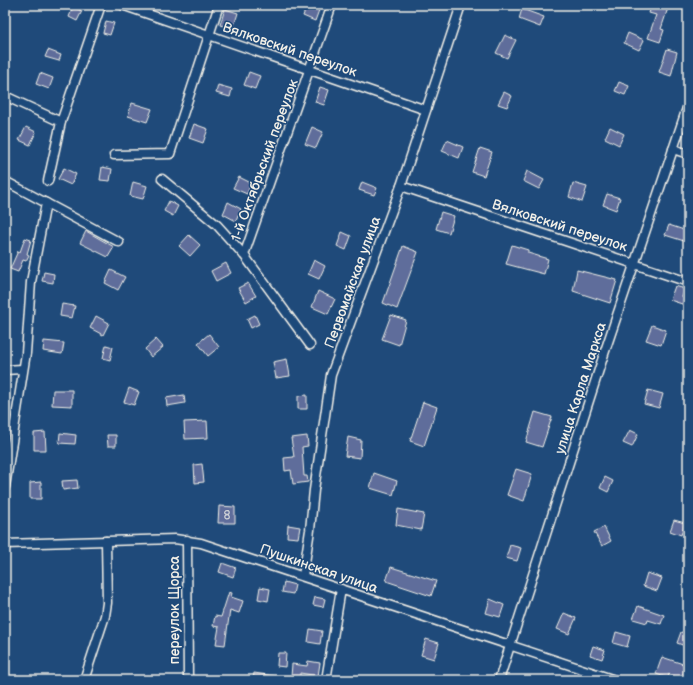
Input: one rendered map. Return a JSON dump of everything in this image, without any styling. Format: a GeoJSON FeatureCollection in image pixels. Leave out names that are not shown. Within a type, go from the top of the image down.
{"type":"FeatureCollection","features":[{"type":"Feature","properties":{"kind":"street"},"geometry":{"type":"LineString","coordinates":[[48,181],[61,122],[101,5]]}},
{"type":"Feature","properties":{"kind":"street","name":"Вялковский переулок"},"geometry":{"type":"LineString","coordinates":[[122,5],[426,110]]}},
{"type":"Feature","properties":{"kind":"street"},"geometry":{"type":"LineString","coordinates":[[114,155],[170,154],[219,5]]}},
{"type":"Feature","properties":{"kind":"street","name":"1-й Октябрьский переулок"},"geometry":{"type":"LineString","coordinates":[[244,255],[332,5]]}},
{"type":"Feature","properties":{"kind":"street","name":"Первомайская улица"},"geometry":{"type":"LineString","coordinates":[[303,576],[331,375],[401,186],[461,5]]}},
{"type":"Feature","properties":{"kind":"street"},"geometry":{"type":"LineString","coordinates":[[5,96],[61,122]]}},
{"type":"Feature","properties":{"kind":"street","name":"улица Карла Маркса"},"geometry":{"type":"LineString","coordinates":[[499,680],[634,264],[688,105]]}},
{"type":"Feature","properties":{"kind":"street"},"geometry":{"type":"LineString","coordinates":[[673,149],[688,154]]}},
{"type":"Feature","properties":{"kind":"street"},"geometry":{"type":"LineString","coordinates":[[162,179],[217,225],[244,255],[310,345]]}},
{"type":"Feature","properties":{"kind":"street"},"geometry":{"type":"LineString","coordinates":[[5,181],[119,242]]}},
{"type":"Feature","properties":{"kind":"street","name":"Вялковский переулок"},"geometry":{"type":"LineString","coordinates":[[401,186],[688,282]]}},
{"type":"Feature","properties":{"kind":"street"},"geometry":{"type":"LineString","coordinates":[[5,486],[7,460],[26,353],[31,282],[46,203]]}},
{"type":"Feature","properties":{"kind":"street"},"geometry":{"type":"LineString","coordinates":[[5,370],[22,369]]}},
{"type":"Feature","properties":{"kind":"street","name":"Пушкинская улица"},"geometry":{"type":"LineString","coordinates":[[5,544],[187,540],[303,576],[615,680]]}},
{"type":"Feature","properties":{"kind":"street","name":"переулок Щорса"},"geometry":{"type":"LineString","coordinates":[[187,540],[188,680]]}},
{"type":"Feature","properties":{"kind":"street"},"geometry":{"type":"LineString","coordinates":[[84,680],[105,616],[107,603],[106,541]]}},
{"type":"Feature","properties":{"kind":"street"},"geometry":{"type":"LineString","coordinates":[[326,680],[341,589]]}},
{"type":"Feature","properties":{"kind":"building"},"geometry":{"type":"Polygon","coordinates":[[[307,5],[319,10],[315,21],[303,16],[307,5]]]}},
{"type":"Feature","properties":{"kind":"building"},"geometry":{"type":"Polygon","coordinates":[[[652,5],[669,5],[661,29],[664,30],[660,42],[648,38],[656,15],[649,13],[652,5]]]}},
{"type":"Feature","properties":{"kind":"building"},"geometry":{"type":"Polygon","coordinates":[[[73,7],[82,11],[77,21],[69,17],[73,7]]]}},
{"type":"Feature","properties":{"kind":"building"},"geometry":{"type":"Polygon","coordinates":[[[225,9],[238,13],[233,29],[220,25],[225,9]]]}},
{"type":"Feature","properties":{"kind":"building"},"geometry":{"type":"Polygon","coordinates":[[[522,9],[544,17],[540,27],[519,19],[522,9]]]}},
{"type":"Feature","properties":{"kind":"building"},"geometry":{"type":"Polygon","coordinates":[[[106,21],[114,23],[110,35],[103,33],[106,21]]]}},
{"type":"Feature","properties":{"kind":"building"},"geometry":{"type":"Polygon","coordinates":[[[628,33],[644,40],[639,50],[624,43],[628,33]]]}},
{"type":"Feature","properties":{"kind":"building"},"geometry":{"type":"Polygon","coordinates":[[[505,35],[516,40],[507,58],[496,53],[505,35]]]}},
{"type":"Feature","properties":{"kind":"building"},"geometry":{"type":"Polygon","coordinates":[[[667,49],[677,52],[671,76],[659,72],[667,49]]]}},
{"type":"Feature","properties":{"kind":"building"},"geometry":{"type":"Polygon","coordinates":[[[48,50],[61,55],[59,61],[45,57],[48,50]]]}},
{"type":"Feature","properties":{"kind":"building"},"geometry":{"type":"Polygon","coordinates":[[[249,72],[260,76],[255,89],[244,85],[249,72]]]}},
{"type":"Feature","properties":{"kind":"building"},"geometry":{"type":"Polygon","coordinates":[[[40,73],[53,78],[49,89],[36,84],[40,73]]]}},
{"type":"Feature","properties":{"kind":"building"},"geometry":{"type":"Polygon","coordinates":[[[619,82],[629,86],[625,95],[615,91],[619,82]]]}},
{"type":"Feature","properties":{"kind":"building"},"geometry":{"type":"Polygon","coordinates":[[[218,85],[232,89],[230,97],[216,93],[218,85]]]}},
{"type":"Feature","properties":{"kind":"building"},"geometry":{"type":"Polygon","coordinates":[[[320,87],[329,90],[324,105],[315,102],[320,87]]]}},
{"type":"Feature","properties":{"kind":"building"},"geometry":{"type":"Polygon","coordinates":[[[504,92],[512,96],[507,107],[498,104],[504,92]]]}},
{"type":"Feature","properties":{"kind":"building"},"geometry":{"type":"Polygon","coordinates":[[[132,103],[152,109],[147,122],[128,116],[132,103]]]}},
{"type":"Feature","properties":{"kind":"building"},"geometry":{"type":"Polygon","coordinates":[[[194,124],[208,129],[203,143],[189,138],[194,124]]]}},
{"type":"Feature","properties":{"kind":"building"},"geometry":{"type":"Polygon","coordinates":[[[26,127],[36,132],[30,145],[19,140],[26,127]]]}},
{"type":"Feature","properties":{"kind":"building"},"geometry":{"type":"Polygon","coordinates":[[[312,127],[323,132],[316,148],[305,144],[312,127]]]}},
{"type":"Feature","properties":{"kind":"building"},"geometry":{"type":"Polygon","coordinates":[[[610,127],[624,134],[619,145],[605,138],[610,127]]]}},
{"type":"Feature","properties":{"kind":"building"},"geometry":{"type":"Polygon","coordinates":[[[447,140],[463,147],[459,158],[442,151],[447,140]]]}},
{"type":"Feature","properties":{"kind":"building"},"geometry":{"type":"Polygon","coordinates":[[[480,148],[492,152],[484,176],[472,172],[480,148]]]}},
{"type":"Feature","properties":{"kind":"building"},"geometry":{"type":"Polygon","coordinates":[[[102,167],[112,169],[110,181],[100,180],[102,167]]]}},
{"type":"Feature","properties":{"kind":"building"},"geometry":{"type":"Polygon","coordinates":[[[64,168],[76,174],[71,185],[58,179],[64,168]]]}},
{"type":"Feature","properties":{"kind":"building"},"geometry":{"type":"Polygon","coordinates":[[[527,171],[544,180],[539,189],[523,181],[527,171]]]}},
{"type":"Feature","properties":{"kind":"building"},"geometry":{"type":"Polygon","coordinates":[[[239,177],[251,183],[247,194],[233,188],[239,177]]]}},
{"type":"Feature","properties":{"kind":"building"},"geometry":{"type":"Polygon","coordinates":[[[133,182],[147,186],[143,199],[130,196],[133,182]]]}},
{"type":"Feature","properties":{"kind":"building"},"geometry":{"type":"Polygon","coordinates":[[[362,182],[377,188],[374,195],[359,190],[362,182]]]}},
{"type":"Feature","properties":{"kind":"building"},"geometry":{"type":"Polygon","coordinates":[[[573,183],[587,187],[582,202],[569,197],[573,183]]]}},
{"type":"Feature","properties":{"kind":"building"},"geometry":{"type":"Polygon","coordinates":[[[607,194],[620,198],[616,210],[603,205],[607,194]]]}},
{"type":"Feature","properties":{"kind":"building"},"geometry":{"type":"Polygon","coordinates":[[[169,201],[178,206],[173,216],[164,211],[169,201]]]}},
{"type":"Feature","properties":{"kind":"building"},"geometry":{"type":"Polygon","coordinates":[[[228,202],[241,209],[236,221],[223,214],[228,202]]]}},
{"type":"Feature","properties":{"kind":"building"},"geometry":{"type":"Polygon","coordinates":[[[441,212],[454,216],[449,233],[436,229],[441,212]]]}},
{"type":"Feature","properties":{"kind":"building"},"geometry":{"type":"Polygon","coordinates":[[[669,225],[687,231],[684,241],[665,235],[669,225]]]}},
{"type":"Feature","properties":{"kind":"building"},"geometry":{"type":"Polygon","coordinates":[[[86,231],[114,247],[108,257],[80,243],[86,231]]]}},
{"type":"Feature","properties":{"kind":"building"},"geometry":{"type":"Polygon","coordinates":[[[342,232],[351,236],[346,250],[337,246],[342,232]]]}},
{"type":"Feature","properties":{"kind":"building"},"geometry":{"type":"Polygon","coordinates":[[[189,235],[200,245],[190,256],[179,246],[189,235]]]}},
{"type":"Feature","properties":{"kind":"building"},"geometry":{"type":"Polygon","coordinates":[[[25,238],[31,240],[27,254],[29,255],[26,261],[23,260],[18,272],[10,269],[18,251],[20,252],[25,238]]]}},
{"type":"Feature","properties":{"kind":"building"},"geometry":{"type":"Polygon","coordinates":[[[512,245],[528,250],[528,253],[548,259],[544,274],[506,264],[512,245]]]}},
{"type":"Feature","properties":{"kind":"building"},"geometry":{"type":"Polygon","coordinates":[[[403,246],[418,252],[397,309],[383,303],[403,246]]]}},
{"type":"Feature","properties":{"kind":"building"},"geometry":{"type":"Polygon","coordinates":[[[314,260],[325,266],[319,279],[308,274],[314,260]]]}},
{"type":"Feature","properties":{"kind":"building"},"geometry":{"type":"Polygon","coordinates":[[[226,263],[231,273],[216,281],[211,271],[226,263]]]}},
{"type":"Feature","properties":{"kind":"building"},"geometry":{"type":"Polygon","coordinates":[[[111,270],[125,277],[118,290],[105,283],[111,270]]]}},
{"type":"Feature","properties":{"kind":"building"},"geometry":{"type":"Polygon","coordinates":[[[577,270],[617,280],[610,303],[573,291],[577,270]]]}},
{"type":"Feature","properties":{"kind":"building"},"geometry":{"type":"Polygon","coordinates":[[[44,272],[54,274],[53,283],[42,281],[44,272]]]}},
{"type":"Feature","properties":{"kind":"building"},"geometry":{"type":"Polygon","coordinates":[[[248,283],[256,296],[246,302],[238,288],[248,283]]]}},
{"type":"Feature","properties":{"kind":"building"},"geometry":{"type":"Polygon","coordinates":[[[675,286],[685,289],[682,297],[688,299],[688,306],[670,300],[675,286]]]}},
{"type":"Feature","properties":{"kind":"building"},"geometry":{"type":"Polygon","coordinates":[[[318,291],[335,299],[328,314],[312,307],[318,291]]]}},
{"type":"Feature","properties":{"kind":"building"},"geometry":{"type":"Polygon","coordinates":[[[62,304],[75,306],[72,318],[60,316],[62,304]]]}},
{"type":"Feature","properties":{"kind":"building"},"geometry":{"type":"Polygon","coordinates":[[[255,315],[259,324],[251,328],[247,319],[255,315]]]}},
{"type":"Feature","properties":{"kind":"building"},"geometry":{"type":"Polygon","coordinates":[[[391,315],[406,320],[399,345],[382,339],[391,315]]]}},
{"type":"Feature","properties":{"kind":"building"},"geometry":{"type":"Polygon","coordinates":[[[96,316],[109,323],[103,335],[90,328],[96,316]]]}},
{"type":"Feature","properties":{"kind":"building"},"geometry":{"type":"Polygon","coordinates":[[[652,325],[666,330],[661,345],[646,340],[652,325]]]}},
{"type":"Feature","properties":{"kind":"building"},"geometry":{"type":"Polygon","coordinates":[[[209,334],[219,347],[208,356],[198,343],[209,334]]]}},
{"type":"Feature","properties":{"kind":"building"},"geometry":{"type":"Polygon","coordinates":[[[156,339],[163,347],[151,357],[145,349],[156,339]]]}},
{"type":"Feature","properties":{"kind":"building"},"geometry":{"type":"Polygon","coordinates":[[[44,341],[64,343],[62,354],[43,351],[44,341]]]}},
{"type":"Feature","properties":{"kind":"building"},"geometry":{"type":"Polygon","coordinates":[[[106,345],[113,347],[110,360],[103,358],[106,345]]]}},
{"type":"Feature","properties":{"kind":"building"},"geometry":{"type":"Polygon","coordinates":[[[287,359],[290,376],[276,378],[273,362],[287,359]]]}},
{"type":"Feature","properties":{"kind":"building"},"geometry":{"type":"Polygon","coordinates":[[[129,388],[139,392],[134,405],[124,402],[129,388]]]}},
{"type":"Feature","properties":{"kind":"building"},"geometry":{"type":"Polygon","coordinates":[[[53,390],[72,390],[72,406],[52,405],[53,390]]]}},
{"type":"Feature","properties":{"kind":"building"},"geometry":{"type":"Polygon","coordinates":[[[648,390],[663,394],[659,408],[644,404],[648,390]]]}},
{"type":"Feature","properties":{"kind":"building"},"geometry":{"type":"Polygon","coordinates":[[[184,395],[185,403],[167,406],[166,398],[184,395]]]}},
{"type":"Feature","properties":{"kind":"building"},"geometry":{"type":"Polygon","coordinates":[[[307,395],[307,409],[298,409],[298,396],[307,395]]]}},
{"type":"Feature","properties":{"kind":"building"},"geometry":{"type":"Polygon","coordinates":[[[423,402],[437,407],[424,446],[410,441],[423,402]]]}},
{"type":"Feature","properties":{"kind":"building"},"geometry":{"type":"Polygon","coordinates":[[[535,412],[552,417],[542,447],[526,442],[535,412]]]}},
{"type":"Feature","properties":{"kind":"building"},"geometry":{"type":"Polygon","coordinates":[[[207,421],[208,438],[185,439],[184,422],[207,421]]]}},
{"type":"Feature","properties":{"kind":"building"},"geometry":{"type":"Polygon","coordinates":[[[630,430],[638,434],[632,447],[623,443],[630,430]]]}},
{"type":"Feature","properties":{"kind":"building"},"geometry":{"type":"Polygon","coordinates":[[[45,432],[46,450],[34,450],[34,433],[45,432]]]}},
{"type":"Feature","properties":{"kind":"building"},"geometry":{"type":"Polygon","coordinates":[[[60,433],[76,435],[75,444],[59,443],[60,433]]]}},
{"type":"Feature","properties":{"kind":"building"},"geometry":{"type":"Polygon","coordinates":[[[107,435],[116,435],[116,446],[108,446],[107,435]]]}},
{"type":"Feature","properties":{"kind":"building"},"geometry":{"type":"Polygon","coordinates":[[[307,436],[308,446],[302,447],[304,476],[307,476],[308,482],[293,484],[291,470],[285,471],[284,458],[294,457],[291,438],[307,436]]]}},
{"type":"Feature","properties":{"kind":"building"},"geometry":{"type":"Polygon","coordinates":[[[348,437],[361,440],[360,458],[345,456],[348,437]]]}},
{"type":"Feature","properties":{"kind":"building"},"geometry":{"type":"Polygon","coordinates":[[[202,464],[204,482],[195,483],[194,465],[202,464]]]}},
{"type":"Feature","properties":{"kind":"building"},"geometry":{"type":"Polygon","coordinates":[[[516,469],[532,474],[524,501],[507,495],[516,469]]]}},
{"type":"Feature","properties":{"kind":"building"},"geometry":{"type":"Polygon","coordinates":[[[374,473],[397,481],[393,495],[370,488],[374,473]]]}},
{"type":"Feature","properties":{"kind":"building"},"geometry":{"type":"Polygon","coordinates":[[[605,477],[613,481],[608,492],[600,488],[605,477]]]}},
{"type":"Feature","properties":{"kind":"building"},"geometry":{"type":"Polygon","coordinates":[[[77,480],[78,488],[63,490],[62,481],[77,480]]]}},
{"type":"Feature","properties":{"kind":"building"},"geometry":{"type":"Polygon","coordinates":[[[41,482],[41,499],[30,499],[30,483],[41,482]]]}},
{"type":"Feature","properties":{"kind":"building"},"geometry":{"type":"Polygon","coordinates":[[[219,506],[235,507],[235,523],[218,523],[219,506]]]}},
{"type":"Feature","properties":{"kind":"building"},"geometry":{"type":"Polygon","coordinates":[[[398,509],[424,514],[421,530],[396,525],[398,509]]]}},
{"type":"Feature","properties":{"kind":"building"},"geometry":{"type":"Polygon","coordinates":[[[674,520],[685,523],[681,535],[670,531],[674,520]]]}},
{"type":"Feature","properties":{"kind":"building"},"geometry":{"type":"Polygon","coordinates":[[[288,525],[300,527],[298,538],[287,537],[288,525]]]}},
{"type":"Feature","properties":{"kind":"building"},"geometry":{"type":"Polygon","coordinates":[[[604,527],[611,541],[602,546],[594,532],[604,527]]]}},
{"type":"Feature","properties":{"kind":"building"},"geometry":{"type":"Polygon","coordinates":[[[510,545],[521,548],[517,561],[506,558],[510,545]]]}},
{"type":"Feature","properties":{"kind":"building"},"geometry":{"type":"Polygon","coordinates":[[[222,563],[236,568],[233,577],[219,572],[222,563]]]}},
{"type":"Feature","properties":{"kind":"building"},"geometry":{"type":"Polygon","coordinates":[[[391,567],[436,581],[431,596],[386,581],[391,567]]]}},
{"type":"Feature","properties":{"kind":"building"},"geometry":{"type":"Polygon","coordinates":[[[647,573],[662,578],[657,591],[643,586],[647,573]]]}},
{"type":"Feature","properties":{"kind":"building"},"geometry":{"type":"Polygon","coordinates":[[[284,582],[295,585],[293,594],[282,592],[284,582]]]}},
{"type":"Feature","properties":{"kind":"building"},"geometry":{"type":"Polygon","coordinates":[[[260,587],[270,589],[268,601],[258,599],[260,587]]]}},
{"type":"Feature","properties":{"kind":"building"},"geometry":{"type":"Polygon","coordinates":[[[229,592],[232,593],[231,597],[243,601],[239,613],[230,610],[225,645],[216,644],[219,627],[213,626],[215,616],[221,617],[229,592]]]}},
{"type":"Feature","properties":{"kind":"building"},"geometry":{"type":"Polygon","coordinates":[[[315,597],[325,599],[323,607],[313,605],[315,597]]]}},
{"type":"Feature","properties":{"kind":"building"},"geometry":{"type":"Polygon","coordinates":[[[490,599],[504,605],[500,617],[486,613],[490,599]]]}},
{"type":"Feature","properties":{"kind":"building"},"geometry":{"type":"Polygon","coordinates":[[[638,606],[664,615],[661,624],[648,620],[647,623],[633,619],[638,606]]]}},
{"type":"Feature","properties":{"kind":"building"},"geometry":{"type":"Polygon","coordinates":[[[564,613],[576,618],[569,634],[557,629],[564,613]]]}},
{"type":"Feature","properties":{"kind":"building"},"geometry":{"type":"Polygon","coordinates":[[[310,629],[322,631],[320,644],[308,642],[310,629]]]}},
{"type":"Feature","properties":{"kind":"building"},"geometry":{"type":"Polygon","coordinates":[[[616,632],[630,636],[627,647],[613,643],[616,632]]]}},
{"type":"Feature","properties":{"kind":"building"},"geometry":{"type":"Polygon","coordinates":[[[681,632],[688,634],[688,647],[677,643],[681,632]]]}},
{"type":"Feature","properties":{"kind":"building"},"geometry":{"type":"Polygon","coordinates":[[[426,639],[439,643],[434,659],[421,655],[426,639]]]}},
{"type":"Feature","properties":{"kind":"building"},"geometry":{"type":"Polygon","coordinates":[[[593,646],[605,650],[602,659],[590,655],[593,646]]]}},
{"type":"Feature","properties":{"kind":"building"},"geometry":{"type":"Polygon","coordinates":[[[278,653],[286,653],[285,667],[277,666],[278,653]]]}},
{"type":"Feature","properties":{"kind":"building"},"geometry":{"type":"Polygon","coordinates":[[[662,657],[686,665],[682,679],[669,674],[668,678],[656,674],[662,657]]]}},
{"type":"Feature","properties":{"kind":"building"},"geometry":{"type":"Polygon","coordinates":[[[308,661],[320,663],[318,676],[300,673],[300,678],[291,677],[292,664],[307,666],[308,661]]]}},
{"type":"Feature","properties":{"kind":"building"},"geometry":{"type":"Polygon","coordinates":[[[254,673],[274,676],[274,680],[253,680],[254,673]]]}}]}
